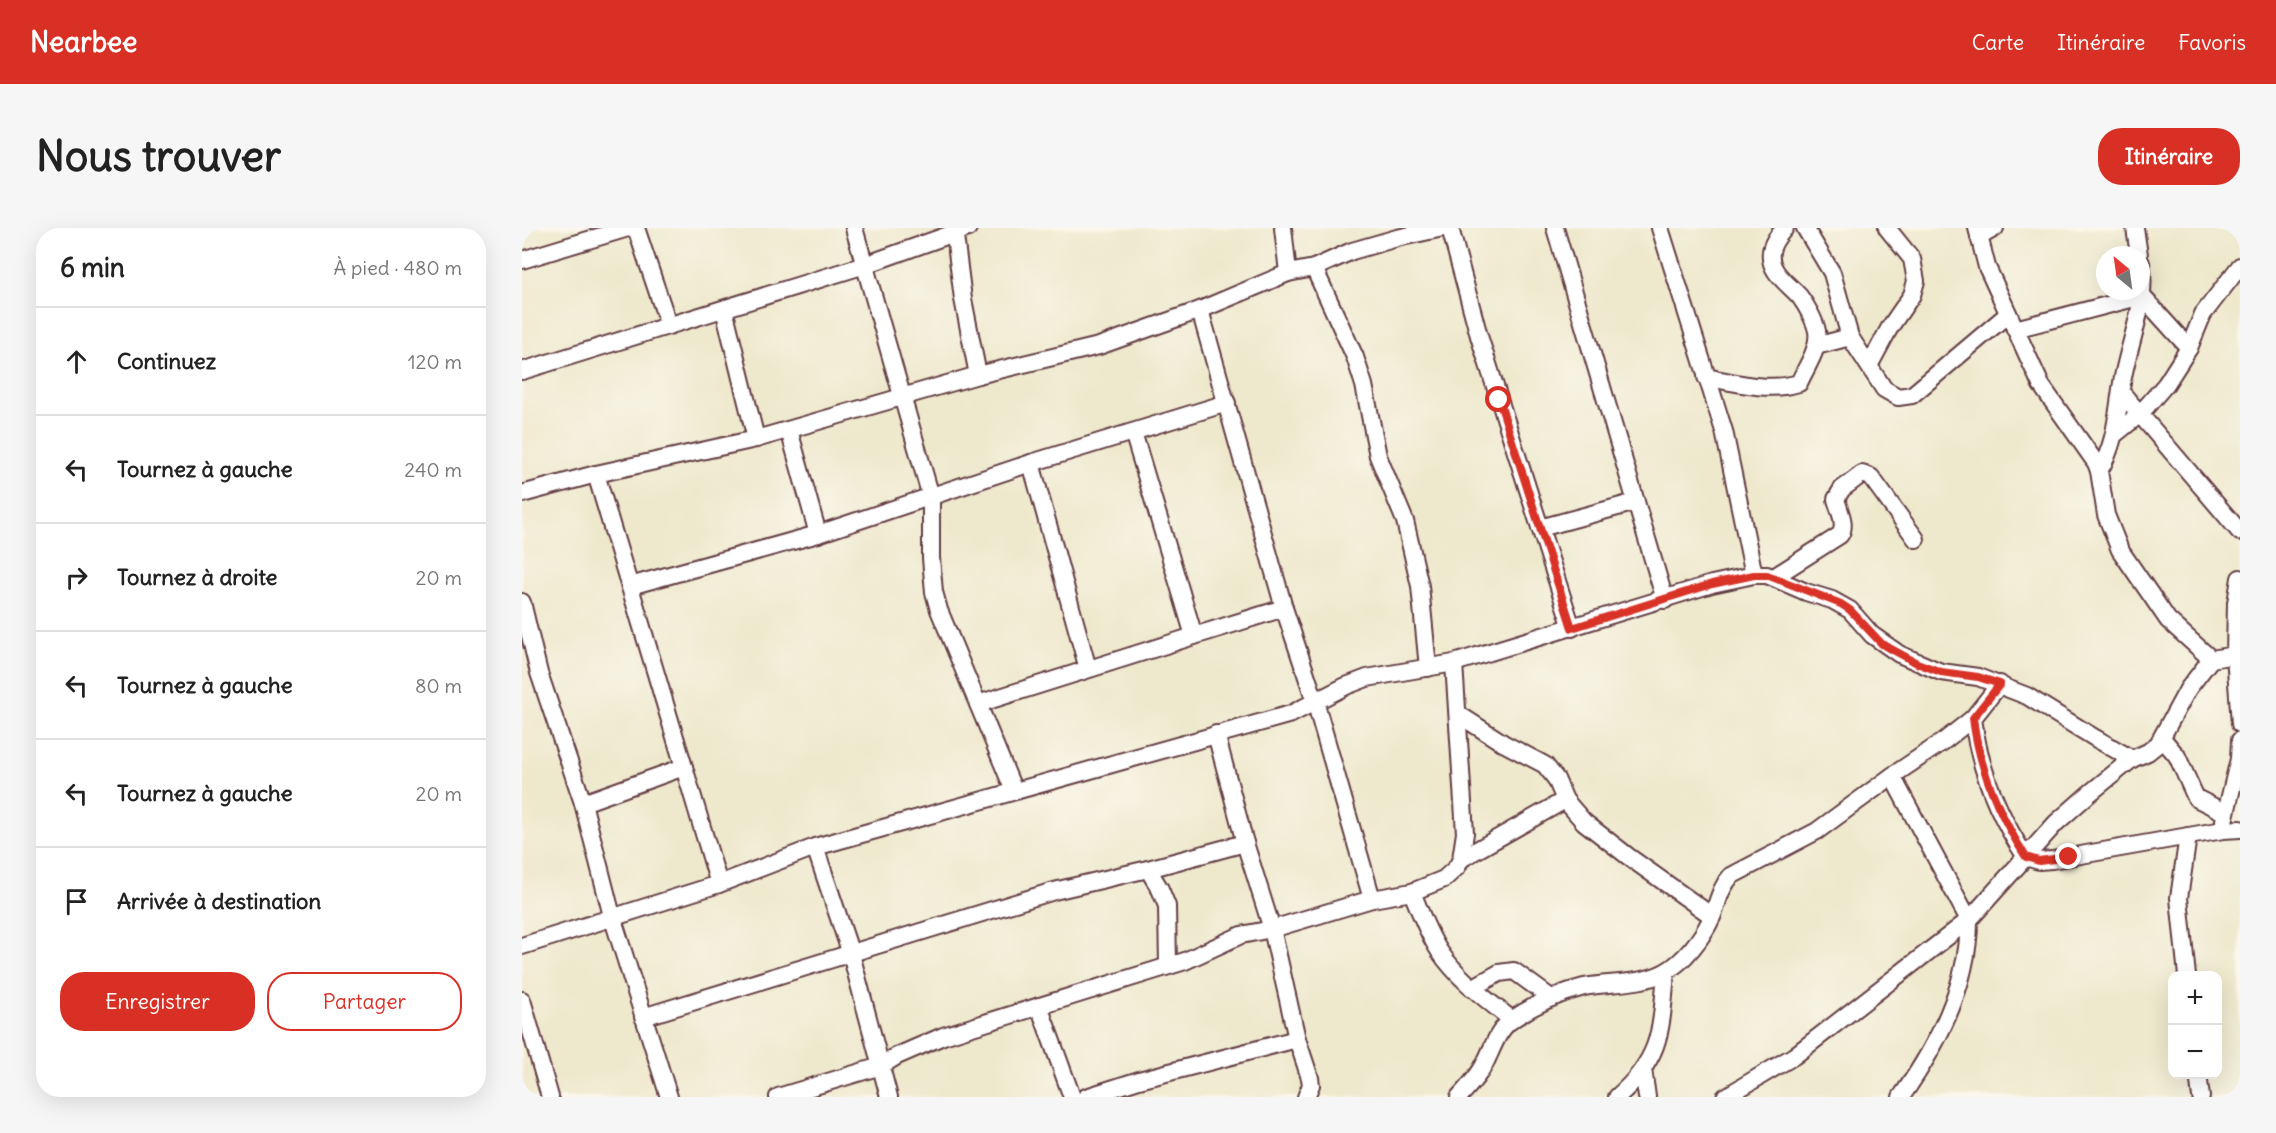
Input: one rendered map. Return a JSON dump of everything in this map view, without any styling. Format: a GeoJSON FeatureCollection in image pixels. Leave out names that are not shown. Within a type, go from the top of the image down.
{"type":"FeatureCollection","features":[{"type":"Feature","properties":{"kind":"street"},"geometry":{"type":"LineString","coordinates":[[522,260],[628,228]]}},
{"type":"Feature","properties":{"kind":"street"},"geometry":{"type":"LineString","coordinates":[[636,228],[669,326]]}},
{"type":"Feature","properties":{"kind":"street"},"geometry":{"type":"LineString","coordinates":[[854,228],[931,497],[931,558],[934,592],[939,610],[1014,791]]}},
{"type":"Feature","properties":{"kind":"street"},"geometry":{"type":"LineString","coordinates":[[1283,228],[1288,273]]}},
{"type":"Feature","properties":{"kind":"street"},"geometry":{"type":"LineString","coordinates":[[522,494],[596,474],[756,440],[978,375],[1099,346],[1200,310],[1288,273],[1314,268],[1352,252],[1397,238],[1443,228]]}},
{"type":"Feature","properties":{"kind":"street"},"geometry":{"type":"LineString","coordinates":[[1450,228],[1479,336],[1572,628]]}},
{"type":"Feature","properties":{"kind":"street"},"geometry":{"type":"LineString","coordinates":[[1555,228],[1665,600]]}},
{"type":"Feature","properties":{"kind":"street"},"geometry":{"type":"LineString","coordinates":[[1660,228],[1724,431],[1754,575]]}},
{"type":"Feature","properties":{"kind":"street"},"geometry":{"type":"LineString","coordinates":[[1706,377],[1741,384],[1784,387],[1799,383],[1816,346],[1817,330],[1801,298],[1777,274],[1772,261],[1770,253],[1774,242],[1785,228]]}},
{"type":"Feature","properties":{"kind":"street"},"geometry":{"type":"LineString","coordinates":[[1869,366],[1890,327],[1912,295],[1916,281],[1912,259],[1887,228]]}},
{"type":"Feature","properties":{"kind":"street"},"geometry":{"type":"LineString","coordinates":[[1995,228],[1978,233],[1987,267],[2041,385],[2079,437],[2099,471],[2106,515],[2120,550],[2168,620],[2211,659]]}},
{"type":"Feature","properties":{"kind":"street"},"geometry":{"type":"LineString","coordinates":[[2136,228],[2138,246]]}},
{"type":"Feature","properties":{"kind":"street"},"geometry":{"type":"LineString","coordinates":[[522,371],[865,266],[958,230],[963,299],[978,375]]}},
{"type":"Feature","properties":{"kind":"street"},"geometry":{"type":"LineString","coordinates":[[1811,232],[1832,273],[1850,337],[1884,389],[1898,397],[1912,395],[2011,321],[2121,300]]}},
{"type":"Feature","properties":{"kind":"street"},"geometry":{"type":"LineString","coordinates":[[2114,435],[2140,414],[2166,384],[2189,348],[2203,314],[2240,266]]}},
{"type":"Feature","properties":{"kind":"street"},"geometry":{"type":"LineString","coordinates":[[1314,268],[1355,357],[1364,386],[1378,456],[1405,521],[1420,586],[1428,669]]}},
{"type":"Feature","properties":{"kind":"street"},"geometry":{"type":"LineString","coordinates":[[2099,471],[2110,451],[2114,435],[2141,300]]}},
{"type":"Feature","properties":{"kind":"street"},"geometry":{"type":"LineString","coordinates":[[2146,300],[2189,348]]}},
{"type":"Feature","properties":{"kind":"street"},"geometry":{"type":"LineString","coordinates":[[724,309],[756,440]]}},
{"type":"Feature","properties":{"kind":"street"},"geometry":{"type":"LineString","coordinates":[[1200,310],[1284,608],[1315,701],[1372,899]]}},
{"type":"Feature","properties":{"kind":"street"},"geometry":{"type":"LineString","coordinates":[[1816,346],[1850,337]]}},
{"type":"Feature","properties":{"kind":"street"},"geometry":{"type":"LineString","coordinates":[[2121,392],[2240,532]]}},
{"type":"Feature","properties":{"kind":"street"},"geometry":{"type":"LineString","coordinates":[[630,586],[818,534],[1031,463],[1227,403]]}},
{"type":"Feature","properties":{"kind":"street"},"geometry":{"type":"LineString","coordinates":[[789,430],[818,534]]}},
{"type":"Feature","properties":{"kind":"street"},"geometry":{"type":"LineString","coordinates":[[1133,432],[1194,636]]}},
{"type":"Feature","properties":{"kind":"street"},"geometry":{"type":"LineString","coordinates":[[1031,463],[1088,669]]}},
{"type":"Feature","properties":{"kind":"street"},"geometry":{"type":"LineString","coordinates":[[596,474],[720,884]]}},
{"type":"Feature","properties":{"kind":"street"},"geometry":{"type":"LineString","coordinates":[[1774,577],[1840,535],[1843,523],[1836,499],[1842,489],[1862,474],[1871,477],[1916,539]]}},
{"type":"Feature","properties":{"kind":"street"},"geometry":{"type":"LineString","coordinates":[[1540,528],[1636,502]]}},
{"type":"Feature","properties":{"kind":"street"},"geometry":{"type":"LineString","coordinates":[[522,946],[720,884],[815,847],[1291,714],[1367,678],[1454,663],[1712,584],[1754,575],[1774,577],[1806,592],[1841,604],[1850,610],[1882,644],[1917,663],[1941,672],[1978,677],[2000,684],[2035,701],[2132,759]]}},
{"type":"Feature","properties":{"kind":"street"},"geometry":{"type":"LineString","coordinates":[[2240,578],[2236,603],[2240,724]]}},
{"type":"Feature","properties":{"kind":"street"},"geometry":{"type":"LineString","coordinates":[[522,602],[538,673],[583,803],[612,916],[669,1097]]}},
{"type":"Feature","properties":{"kind":"street"},"geometry":{"type":"LineString","coordinates":[[978,704],[1284,608]]}},
{"type":"Feature","properties":{"kind":"street"},"geometry":{"type":"LineString","coordinates":[[1725,1097],[1794,1056],[1969,920],[2056,824],[2132,759],[2154,748],[2162,738],[2188,689],[2211,659],[2237,654]]}},
{"type":"Feature","properties":{"kind":"street"},"geometry":{"type":"LineString","coordinates":[[778,1097],[881,1066],[897,1056],[943,1036],[1201,955],[1241,935],[1272,929],[1372,899],[1412,892],[1444,879],[1457,867],[1461,859],[1465,833],[1454,663]]}},
{"type":"Feature","properties":{"kind":"street"},"geometry":{"type":"LineString","coordinates":[[1459,1097],[1478,1076],[1497,1037],[1512,1020],[1551,998],[1583,988],[1644,979],[1666,972],[1692,948],[1712,916],[1725,882],[1731,876],[1817,831],[1944,741],[1973,718],[2000,684]]}},
{"type":"Feature","properties":{"kind":"street"},"geometry":{"type":"LineString","coordinates":[[1458,714],[1503,743],[1545,765],[1556,779],[1565,800],[1584,822],[1712,916]]}},
{"type":"Feature","properties":{"kind":"street"},"geometry":{"type":"LineString","coordinates":[[1973,718],[1980,757],[1997,806],[2026,857],[2039,861],[2052,860],[2240,829]]}},
{"type":"Feature","properties":{"kind":"street"},"geometry":{"type":"LineString","coordinates":[[1216,734],[1245,843],[1272,929],[1297,1039],[1310,1078],[1311,1085],[1306,1097]]}},
{"type":"Feature","properties":{"kind":"street"},"geometry":{"type":"LineString","coordinates":[[2162,738],[2177,756],[2196,798],[2224,812]]}},
{"type":"Feature","properties":{"kind":"street"},"geometry":{"type":"LineString","coordinates":[[2223,830],[2224,812],[2240,759],[2240,740]]}},
{"type":"Feature","properties":{"kind":"street"},"geometry":{"type":"LineString","coordinates":[[583,803],[684,767]]}},
{"type":"Feature","properties":{"kind":"street"},"geometry":{"type":"LineString","coordinates":[[1892,776],[1969,920],[1969,945],[1954,1000],[1934,1044],[1901,1097]]}},
{"type":"Feature","properties":{"kind":"street"},"geometry":{"type":"LineString","coordinates":[[1461,859],[1565,800]]}},
{"type":"Feature","properties":{"kind":"street"},"geometry":{"type":"LineString","coordinates":[[2187,971],[2179,898],[2188,836]]}},
{"type":"Feature","properties":{"kind":"street"},"geometry":{"type":"LineString","coordinates":[[643,1017],[1054,891],[1245,843]]}},
{"type":"Feature","properties":{"kind":"street"},"geometry":{"type":"LineString","coordinates":[[815,847],[851,954],[889,1097]]}},
{"type":"Feature","properties":{"kind":"street"},"geometry":{"type":"LineString","coordinates":[[1148,869],[1167,906],[1168,966]]}},
{"type":"Feature","properties":{"kind":"street"},"geometry":{"type":"LineString","coordinates":[[1412,892],[1438,950],[1450,966],[1472,988],[1512,1020]]}},
{"type":"Feature","properties":{"kind":"street"},"geometry":{"type":"LineString","coordinates":[[1472,988],[1499,973],[1514,971],[1551,998]]}},
{"type":"Feature","properties":{"kind":"street"},"geometry":{"type":"LineString","coordinates":[[1617,1097],[1652,1057],[1659,1039],[1666,972]]}},
{"type":"Feature","properties":{"kind":"street"},"geometry":{"type":"LineString","coordinates":[[522,1000],[550,1097]]}},
{"type":"Feature","properties":{"kind":"street"},"geometry":{"type":"LineString","coordinates":[[1039,1006],[1072,1097]]}},
{"type":"Feature","properties":{"kind":"street"},"geometry":{"type":"LineString","coordinates":[[1086,1097],[1139,1080],[1297,1039]]}},
{"type":"Feature","properties":{"kind":"street"},"geometry":{"type":"LineString","coordinates":[[1643,1069],[1647,1097]]}},
{"type":"Feature","properties":{"kind":"street"},"geometry":{"type":"LineString","coordinates":[[2199,1079],[2201,1097]]}},
{"type":"Feature","properties":{"kind":"route"},"geometry":{"type":"LineString","coordinates":[[1499,400],[1572,628],[1712,584],[1754,575],[1774,577],[1806,592],[1841,604],[1850,610],[1882,644],[1899,654],[1941,672],[1978,677],[2000,684],[1973,718],[1980,757],[1997,806],[2026,857],[2039,861],[2069,857]]}}]}
